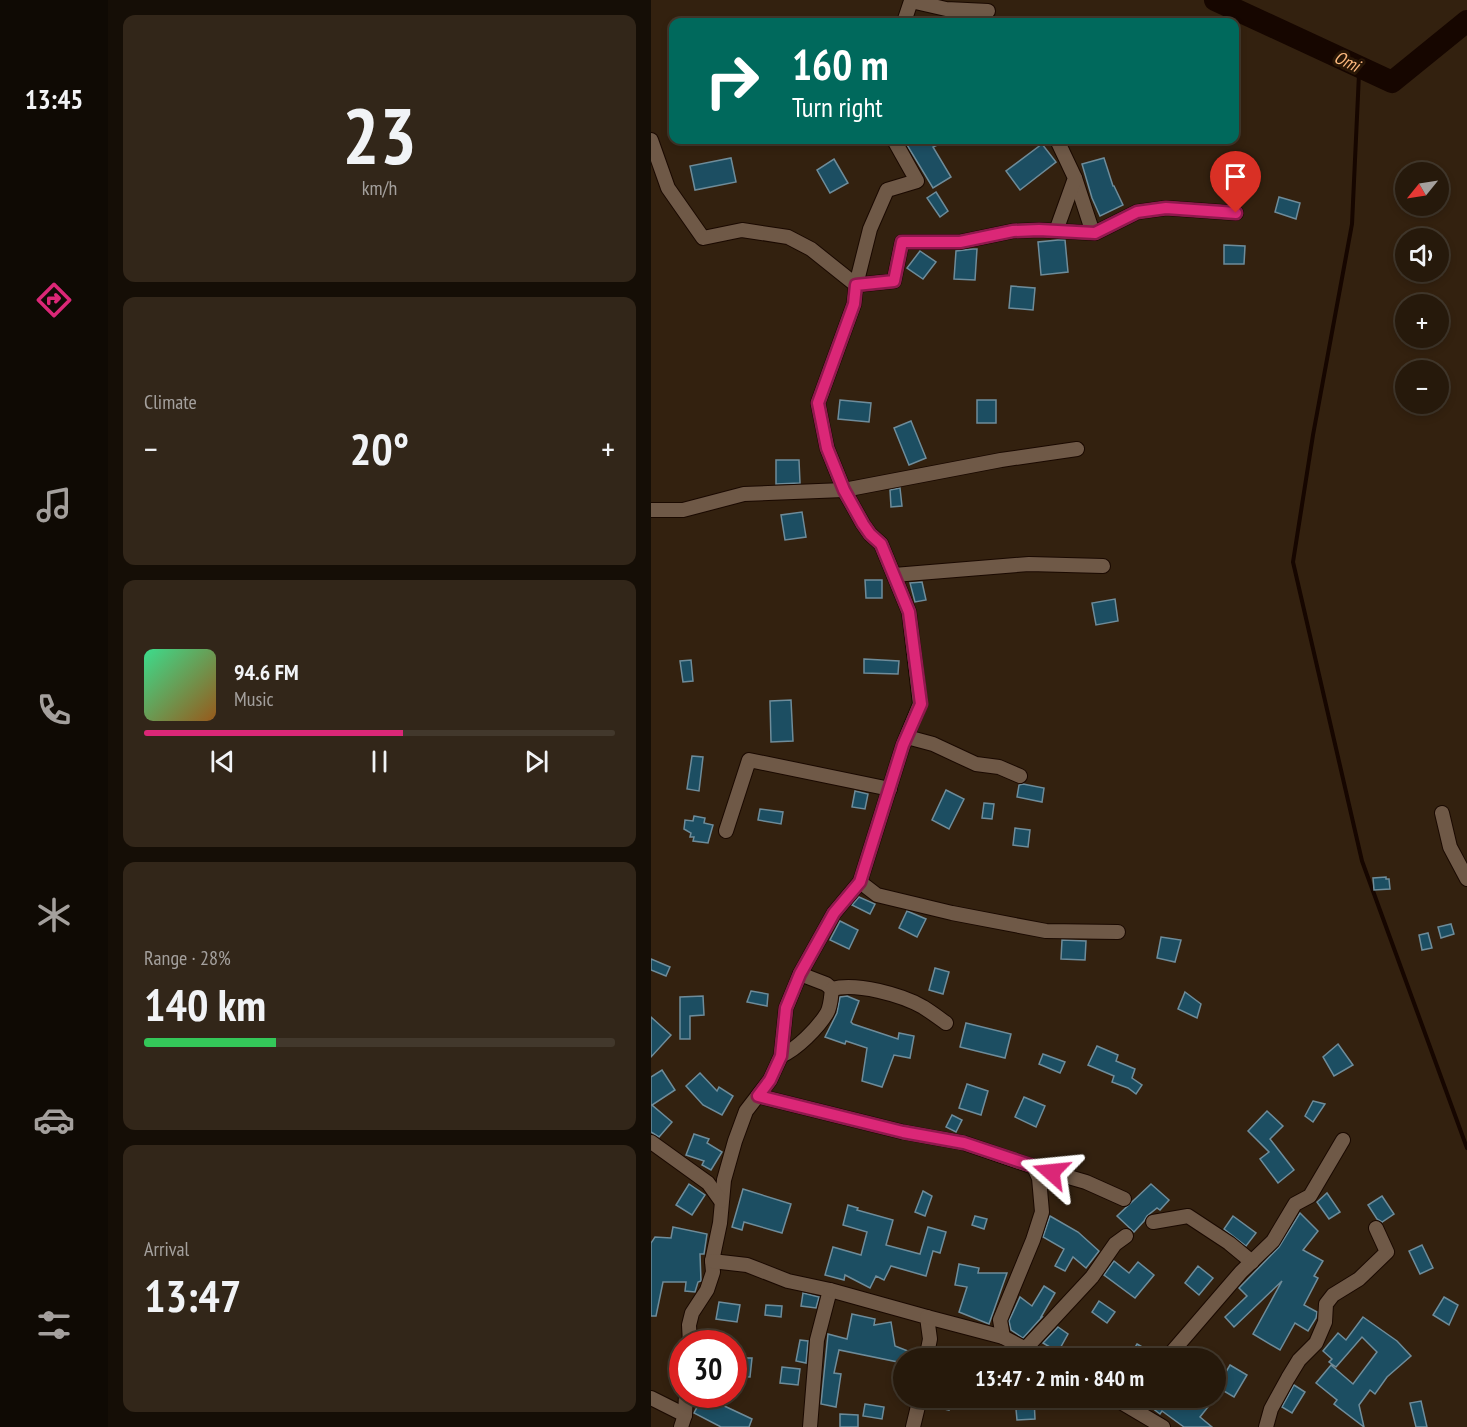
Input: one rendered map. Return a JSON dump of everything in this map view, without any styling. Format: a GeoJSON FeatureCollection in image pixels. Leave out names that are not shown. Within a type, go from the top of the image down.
{"type":"FeatureCollection","features":[{"type":"Feature","properties":{"kind":"street"},"geometry":{"type":"LineString","coordinates":[[905,18],[911,1],[946,9],[988,11]]}},
{"type":"Feature","properties":{"kind":"street"},"geometry":{"type":"LineString","coordinates":[[651,140],[668,188],[703,238],[742,230],[788,237],[811,249],[856,285],[894,281],[902,242],[960,242],[1013,231],[1093,233],[1137,212],[1166,208],[1236,213]]}},
{"type":"Feature","properties":{"kind":"street"},"geometry":{"type":"LineString","coordinates":[[689,1330],[692,1313],[707,1290],[713,1272],[712,1261],[720,1223],[726,1167],[746,1111],[770,1080],[781,1056],[786,1008],[800,974],[834,913],[860,882],[907,737],[921,704],[909,612],[881,544],[863,524],[844,490],[827,448],[818,403],[854,304],[856,285],[870,229],[888,190],[917,180],[896,144]]}},
{"type":"Feature","properties":{"kind":"street"},"geometry":{"type":"LineString","coordinates":[[1059,144],[1075,178],[1093,233]]}},
{"type":"Feature","properties":{"kind":"street"},"geometry":{"type":"LineString","coordinates":[[1056,231],[1075,178]]}},
{"type":"Feature","properties":{"kind":"street"},"geometry":{"type":"LineString","coordinates":[[651,510],[683,510],[744,494],[844,490],[1001,460],[1077,449]]}},
{"type":"Feature","properties":{"kind":"street"},"geometry":{"type":"LineString","coordinates":[[894,575],[1029,564],[1103,566]]}},
{"type":"Feature","properties":{"kind":"street"},"geometry":{"type":"LineString","coordinates":[[907,737],[933,744],[977,764],[999,767],[1020,776]]}},
{"type":"Feature","properties":{"kind":"street"},"geometry":{"type":"LineString","coordinates":[[726,831],[749,760],[890,789]]}},
{"type":"Feature","properties":{"kind":"street"},"geometry":{"type":"LineString","coordinates":[[1442,813],[1450,847],[1467,879]]}},
{"type":"Feature","properties":{"kind":"street"},"geometry":{"type":"LineString","coordinates":[[860,882],[877,895],[952,913],[1046,931],[1118,932]]}},
{"type":"Feature","properties":{"kind":"street"},"geometry":{"type":"LineString","coordinates":[[800,974],[826,984],[832,989]]}},
{"type":"Feature","properties":{"kind":"street"},"geometry":{"type":"LineString","coordinates":[[832,989],[839,987],[869,989],[888,993],[922,1006],[947,1023]]}},
{"type":"Feature","properties":{"kind":"street"},"geometry":{"type":"LineString","coordinates":[[781,1056],[791,1052],[803,1041],[828,1011],[832,989]]}},
{"type":"Feature","properties":{"kind":"street"},"geometry":{"type":"LineString","coordinates":[[758,1096],[903,1132],[964,1143],[1086,1182],[1124,1199]]}},
{"type":"Feature","properties":{"kind":"street"},"geometry":{"type":"LineString","coordinates":[[1176,1348],[1242,1272],[1273,1241],[1295,1204],[1310,1196],[1343,1140]]}},
{"type":"Feature","properties":{"kind":"street"},"geometry":{"type":"LineString","coordinates":[[651,1142],[708,1183],[721,1201]]}},
{"type":"Feature","properties":{"kind":"street"},"geometry":{"type":"LineString","coordinates":[[1003,1337],[1000,1320],[1042,1212],[1039,1178],[1034,1167]]}},
{"type":"Feature","properties":{"kind":"street"},"geometry":{"type":"LineString","coordinates":[[1153,1222],[1188,1216],[1229,1243],[1252,1262]]}},
{"type":"Feature","properties":{"kind":"street"},"geometry":{"type":"LineString","coordinates":[[1266,1427],[1271,1409],[1288,1378],[1299,1360],[1316,1343],[1325,1322],[1326,1304],[1333,1295],[1359,1279],[1387,1252],[1376,1228]]}},
{"type":"Feature","properties":{"kind":"street"},"geometry":{"type":"LineString","coordinates":[[712,1261],[747,1265],[788,1281],[830,1290],[1003,1337],[1026,1348],[1086,1284],[1115,1244],[1127,1236]]}},
{"type":"Feature","properties":{"kind":"street"},"geometry":{"type":"LineString","coordinates":[[810,1427],[817,1340],[830,1290]]}},
{"type":"Feature","properties":{"kind":"street"},"geometry":{"type":"LineString","coordinates":[[927,1317],[929,1348]]}},
{"type":"Feature","properties":{"kind":"street"},"geometry":{"type":"LineString","coordinates":[[651,1398],[683,1421]]}},
{"type":"Feature","properties":{"kind":"street"},"geometry":{"type":"LineString","coordinates":[[913,1427],[918,1408]]}},
{"type":"Feature","properties":{"kind":"street"},"geometry":{"type":"LineString","coordinates":[[1139,1408],[1163,1427]]}},
{"type":"Feature","properties":{"kind":"building"},"geometry":{"type":"Polygon","coordinates":[[[906,144],[939,144],[933,147],[951,177],[933,188],[906,144]]]}},
{"type":"Feature","properties":{"kind":"building"},"geometry":{"type":"Polygon","coordinates":[[[1042,144],[1056,162],[1020,190],[1006,171],[1042,144]]]}},
{"type":"Feature","properties":{"kind":"building"},"geometry":{"type":"Polygon","coordinates":[[[731,158],[736,182],[695,190],[690,166],[731,158]]]}},
{"type":"Feature","properties":{"kind":"building"},"geometry":{"type":"Polygon","coordinates":[[[1104,158],[1113,186],[1123,205],[1100,216],[1082,164],[1104,158]]]}},
{"type":"Feature","properties":{"kind":"building"},"geometry":{"type":"Polygon","coordinates":[[[834,159],[848,183],[830,193],[817,170],[834,159]]]}},
{"type":"Feature","properties":{"kind":"building"},"geometry":{"type":"Polygon","coordinates":[[[936,192],[948,211],[940,217],[927,198],[936,192]]]}},
{"type":"Feature","properties":{"kind":"building"},"geometry":{"type":"Polygon","coordinates":[[[1279,197],[1300,203],[1296,219],[1275,212],[1279,197]]]}},
{"type":"Feature","properties":{"kind":"building"},"geometry":{"type":"Polygon","coordinates":[[[1065,240],[1068,272],[1041,275],[1038,242],[1065,240]]]}},
{"type":"Feature","properties":{"kind":"building"},"geometry":{"type":"Polygon","coordinates":[[[1224,245],[1245,246],[1244,264],[1224,264],[1224,245]]]}},
{"type":"Feature","properties":{"kind":"building"},"geometry":{"type":"Polygon","coordinates":[[[977,249],[975,280],[954,279],[956,251],[977,249]]]}},
{"type":"Feature","properties":{"kind":"building"},"geometry":{"type":"Polygon","coordinates":[[[920,251],[936,262],[923,279],[907,268],[920,251]]]}},
{"type":"Feature","properties":{"kind":"building"},"geometry":{"type":"Polygon","coordinates":[[[1011,286],[1035,288],[1033,310],[1009,308],[1011,286]]]}},
{"type":"Feature","properties":{"kind":"building"},"geometry":{"type":"Polygon","coordinates":[[[840,400],[871,403],[869,422],[838,419],[840,400]]]}},
{"type":"Feature","properties":{"kind":"building"},"geometry":{"type":"Polygon","coordinates":[[[977,400],[996,400],[996,423],[977,423],[977,400]]]}},
{"type":"Feature","properties":{"kind":"building"},"geometry":{"type":"Polygon","coordinates":[[[911,421],[926,458],[909,465],[894,428],[911,421]]]}},
{"type":"Feature","properties":{"kind":"building"},"geometry":{"type":"Polygon","coordinates":[[[776,460],[799,460],[800,483],[776,484],[776,460]]]}},
{"type":"Feature","properties":{"kind":"building"},"geometry":{"type":"Polygon","coordinates":[[[900,488],[902,506],[891,507],[890,490],[900,488]]]}},
{"type":"Feature","properties":{"kind":"building"},"geometry":{"type":"Polygon","coordinates":[[[802,512],[806,537],[785,540],[781,515],[802,512]]]}},
{"type":"Feature","properties":{"kind":"building"},"geometry":{"type":"Polygon","coordinates":[[[865,580],[882,580],[882,598],[866,598],[865,580]]]}},
{"type":"Feature","properties":{"kind":"building"},"geometry":{"type":"Polygon","coordinates":[[[922,582],[926,600],[915,602],[910,583],[922,582]]]}},
{"type":"Feature","properties":{"kind":"building"},"geometry":{"type":"Polygon","coordinates":[[[1115,599],[1118,621],[1096,625],[1092,603],[1115,599]]]}},
{"type":"Feature","properties":{"kind":"building"},"geometry":{"type":"Polygon","coordinates":[[[864,659],[899,661],[898,674],[864,673],[864,659]]]}},
{"type":"Feature","properties":{"kind":"building"},"geometry":{"type":"Polygon","coordinates":[[[691,660],[693,681],[683,682],[680,661],[691,660]]]}},
{"type":"Feature","properties":{"kind":"building"},"geometry":{"type":"Polygon","coordinates":[[[791,700],[793,741],[771,742],[770,701],[791,700]]]}},
{"type":"Feature","properties":{"kind":"building"},"geometry":{"type":"Polygon","coordinates":[[[692,756],[703,757],[699,791],[687,789],[692,756]]]}},
{"type":"Feature","properties":{"kind":"building"},"geometry":{"type":"Polygon","coordinates":[[[1019,785],[1044,788],[1042,802],[1017,797],[1019,785]]]}},
{"type":"Feature","properties":{"kind":"building"},"geometry":{"type":"Polygon","coordinates":[[[946,790],[964,799],[949,829],[932,820],[946,790]]]}},
{"type":"Feature","properties":{"kind":"building"},"geometry":{"type":"Polygon","coordinates":[[[855,791],[868,794],[865,809],[852,807],[855,791]]]}},
{"type":"Feature","properties":{"kind":"building"},"geometry":{"type":"Polygon","coordinates":[[[984,803],[994,804],[992,819],[982,818],[984,803]]]}},
{"type":"Feature","properties":{"kind":"building"},"geometry":{"type":"Polygon","coordinates":[[[760,809],[783,812],[781,824],[758,820],[760,809]]]}},
{"type":"Feature","properties":{"kind":"building"},"geometry":{"type":"Polygon","coordinates":[[[694,816],[705,818],[704,823],[713,825],[708,843],[693,841],[694,837],[690,837],[691,833],[684,829],[685,820],[693,821],[694,816]]]}},
{"type":"Feature","properties":{"kind":"building"},"geometry":{"type":"Polygon","coordinates":[[[1015,828],[1030,830],[1028,847],[1013,845],[1015,828]]]}},
{"type":"Feature","properties":{"kind":"building"},"geometry":{"type":"Polygon","coordinates":[[[1386,877],[1389,879],[1390,889],[1374,890],[1373,878],[1386,877]]]}},
{"type":"Feature","properties":{"kind":"building"},"geometry":{"type":"Polygon","coordinates":[[[859,897],[875,904],[870,914],[852,905],[859,897]]]}},
{"type":"Feature","properties":{"kind":"building"},"geometry":{"type":"Polygon","coordinates":[[[907,911],[926,919],[917,937],[899,928],[907,911]]]}},
{"type":"Feature","properties":{"kind":"building"},"geometry":{"type":"Polygon","coordinates":[[[840,921],[858,930],[849,949],[830,940],[840,921]]]}},
{"type":"Feature","properties":{"kind":"building"},"geometry":{"type":"Polygon","coordinates":[[[1451,924],[1454,934],[1441,938],[1438,927],[1451,924]]]}},
{"type":"Feature","properties":{"kind":"building"},"geometry":{"type":"Polygon","coordinates":[[[1428,933],[1432,948],[1422,950],[1419,935],[1428,933]]]}},
{"type":"Feature","properties":{"kind":"building"},"geometry":{"type":"Polygon","coordinates":[[[1161,937],[1181,940],[1175,962],[1157,958],[1161,937]]]}},
{"type":"Feature","properties":{"kind":"building"},"geometry":{"type":"Polygon","coordinates":[[[1062,940],[1086,941],[1085,960],[1061,959],[1062,940]]]}},
{"type":"Feature","properties":{"kind":"building"},"geometry":{"type":"Polygon","coordinates":[[[651,959],[670,967],[666,976],[651,970],[651,959]]]}},
{"type":"Feature","properties":{"kind":"building"},"geometry":{"type":"Polygon","coordinates":[[[935,968],[949,972],[943,994],[929,990],[935,968]]]}},
{"type":"Feature","properties":{"kind":"building"},"geometry":{"type":"Polygon","coordinates":[[[751,991],[768,994],[767,1006],[747,1002],[751,991]]]}},
{"type":"Feature","properties":{"kind":"building"},"geometry":{"type":"Polygon","coordinates":[[[1185,992],[1201,1004],[1197,1018],[1178,1009],[1185,992]]]}},
{"type":"Feature","properties":{"kind":"building"},"geometry":{"type":"Polygon","coordinates":[[[703,996],[704,1015],[690,1016],[690,1039],[680,1039],[680,997],[703,996]]]}},
{"type":"Feature","properties":{"kind":"building"},"geometry":{"type":"Polygon","coordinates":[[[847,996],[859,1001],[851,1022],[853,1024],[898,1039],[899,1033],[914,1036],[910,1058],[894,1055],[882,1087],[862,1081],[867,1048],[825,1037],[837,1013],[840,997],[847,996]]]}},
{"type":"Feature","properties":{"kind":"building"},"geometry":{"type":"Polygon","coordinates":[[[651,1017],[671,1035],[651,1057],[651,1017]]]}},
{"type":"Feature","properties":{"kind":"building"},"geometry":{"type":"Polygon","coordinates":[[[966,1023],[1011,1034],[1005,1058],[960,1047],[966,1023]]]}},
{"type":"Feature","properties":{"kind":"building"},"geometry":{"type":"Polygon","coordinates":[[[1338,1044],[1353,1065],[1334,1076],[1323,1057],[1338,1044]]]}},
{"type":"Feature","properties":{"kind":"building"},"geometry":{"type":"Polygon","coordinates":[[[1097,1046],[1118,1055],[1116,1061],[1135,1069],[1132,1078],[1142,1085],[1136,1094],[1112,1082],[1114,1076],[1088,1065],[1097,1046]]]}},
{"type":"Feature","properties":{"kind":"building"},"geometry":{"type":"Polygon","coordinates":[[[1043,1054],[1065,1062],[1060,1073],[1039,1064],[1043,1054]]]}},
{"type":"Feature","properties":{"kind":"building"},"geometry":{"type":"Polygon","coordinates":[[[662,1070],[675,1090],[652,1105],[672,1122],[659,1137],[651,1132],[651,1077],[662,1070]]]}},
{"type":"Feature","properties":{"kind":"building"},"geometry":{"type":"Polygon","coordinates":[[[700,1073],[717,1091],[719,1087],[733,1096],[722,1115],[703,1105],[686,1086],[700,1073]]]}},
{"type":"Feature","properties":{"kind":"building"},"geometry":{"type":"Polygon","coordinates":[[[967,1084],[988,1091],[981,1115],[959,1108],[967,1084]]]}},
{"type":"Feature","properties":{"kind":"building"},"geometry":{"type":"Polygon","coordinates":[[[1024,1097],[1045,1106],[1036,1127],[1015,1117],[1024,1097]]]}},
{"type":"Feature","properties":{"kind":"building"},"geometry":{"type":"Polygon","coordinates":[[[1313,1101],[1325,1104],[1313,1122],[1305,1116],[1313,1101]]]}},
{"type":"Feature","properties":{"kind":"building"},"geometry":{"type":"Polygon","coordinates":[[[1267,1111],[1283,1126],[1270,1139],[1294,1170],[1278,1183],[1260,1159],[1269,1152],[1248,1131],[1267,1111]]]}},
{"type":"Feature","properties":{"kind":"building"},"geometry":{"type":"Polygon","coordinates":[[[952,1115],[962,1120],[956,1132],[946,1127],[952,1115]]]}},
{"type":"Feature","properties":{"kind":"building"},"geometry":{"type":"Polygon","coordinates":[[[694,1134],[709,1139],[707,1143],[722,1152],[711,1170],[702,1165],[704,1161],[686,1155],[694,1134]]]}},
{"type":"Feature","properties":{"kind":"building"},"geometry":{"type":"Polygon","coordinates":[[[689,1184],[705,1195],[692,1215],[676,1205],[689,1184]]]}},
{"type":"Feature","properties":{"kind":"building"},"geometry":{"type":"Polygon","coordinates":[[[1151,1184],[1169,1200],[1160,1210],[1157,1208],[1147,1216],[1134,1232],[1117,1216],[1151,1184]]]}},
{"type":"Feature","properties":{"kind":"building"},"geometry":{"type":"Polygon","coordinates":[[[743,1189],[791,1204],[782,1233],[744,1222],[742,1230],[732,1227],[743,1189]]]}},
{"type":"Feature","properties":{"kind":"building"},"geometry":{"type":"Polygon","coordinates":[[[923,1191],[932,1196],[925,1216],[915,1212],[923,1191]]]}},
{"type":"Feature","properties":{"kind":"building"},"geometry":{"type":"Polygon","coordinates":[[[1327,1193],[1340,1212],[1329,1219],[1317,1202],[1327,1193]]]}},
{"type":"Feature","properties":{"kind":"building"},"geometry":{"type":"Polygon","coordinates":[[[1382,1196],[1394,1214],[1382,1222],[1377,1219],[1368,1205],[1382,1196]]]}},
{"type":"Feature","properties":{"kind":"building"},"geometry":{"type":"Polygon","coordinates":[[[848,1205],[858,1208],[857,1210],[893,1220],[886,1245],[920,1254],[928,1227],[946,1232],[940,1253],[933,1251],[926,1276],[891,1266],[884,1280],[876,1276],[870,1288],[845,1275],[844,1280],[825,1275],[833,1247],[861,1255],[867,1232],[843,1225],[848,1205]]]}},
{"type":"Feature","properties":{"kind":"building"},"geometry":{"type":"Polygon","coordinates":[[[1300,1213],[1318,1231],[1303,1250],[1323,1261],[1314,1276],[1318,1278],[1304,1305],[1317,1312],[1308,1331],[1295,1323],[1280,1350],[1253,1334],[1282,1281],[1234,1327],[1225,1317],[1247,1296],[1239,1288],[1279,1247],[1300,1213]]]}},
{"type":"Feature","properties":{"kind":"building"},"geometry":{"type":"Polygon","coordinates":[[[975,1216],[987,1219],[984,1229],[972,1225],[975,1216]]]}},
{"type":"Feature","properties":{"kind":"building"},"geometry":{"type":"Polygon","coordinates":[[[1050,1216],[1078,1232],[1099,1251],[1086,1268],[1073,1257],[1065,1271],[1055,1266],[1064,1249],[1043,1237],[1050,1216]]]}},
{"type":"Feature","properties":{"kind":"building"},"geometry":{"type":"Polygon","coordinates":[[[1233,1216],[1256,1233],[1246,1246],[1224,1229],[1233,1216]]]}},
{"type":"Feature","properties":{"kind":"building"},"geometry":{"type":"Polygon","coordinates":[[[673,1227],[707,1234],[704,1254],[700,1254],[701,1281],[698,1282],[695,1292],[685,1291],[686,1282],[663,1282],[656,1316],[651,1316],[651,1243],[655,1237],[671,1238],[673,1227]]]}},
{"type":"Feature","properties":{"kind":"building"},"geometry":{"type":"Polygon","coordinates":[[[1422,1245],[1433,1268],[1420,1274],[1409,1251],[1422,1245]]]}},
{"type":"Feature","properties":{"kind":"building"},"geometry":{"type":"Polygon","coordinates":[[[1114,1261],[1129,1273],[1138,1262],[1154,1275],[1135,1298],[1104,1275],[1114,1261]]]}},
{"type":"Feature","properties":{"kind":"building"},"geometry":{"type":"Polygon","coordinates":[[[959,1264],[979,1268],[978,1273],[1007,1273],[989,1324],[959,1312],[967,1287],[955,1285],[959,1264]]]}},
{"type":"Feature","properties":{"kind":"building"},"geometry":{"type":"Polygon","coordinates":[[[1198,1266],[1213,1278],[1199,1295],[1185,1283],[1198,1266]]]}},
{"type":"Feature","properties":{"kind":"building"},"geometry":{"type":"Polygon","coordinates":[[[1044,1286],[1055,1293],[1042,1317],[1023,1338],[1011,1330],[1009,1321],[1020,1297],[1032,1306],[1044,1286]]]}},
{"type":"Feature","properties":{"kind":"building"},"geometry":{"type":"Polygon","coordinates":[[[803,1293],[819,1297],[816,1308],[801,1306],[803,1293]]]}},
{"type":"Feature","properties":{"kind":"building"},"geometry":{"type":"Polygon","coordinates":[[[1444,1297],[1458,1305],[1449,1325],[1433,1315],[1444,1297]]]}},
{"type":"Feature","properties":{"kind":"building"},"geometry":{"type":"Polygon","coordinates":[[[1099,1301],[1115,1312],[1107,1323],[1092,1312],[1099,1301]]]}},
{"type":"Feature","properties":{"kind":"building"},"geometry":{"type":"Polygon","coordinates":[[[719,1302],[740,1305],[737,1322],[716,1319],[719,1302]]]}},
{"type":"Feature","properties":{"kind":"building"},"geometry":{"type":"Polygon","coordinates":[[[766,1305],[782,1306],[781,1317],[765,1315],[766,1305]]]}},
{"type":"Feature","properties":{"kind":"building"},"geometry":{"type":"Polygon","coordinates":[[[852,1314],[875,1319],[874,1325],[891,1322],[895,1346],[900,1348],[893,1348],[893,1361],[839,1350],[834,1373],[841,1374],[836,1407],[821,1404],[828,1334],[847,1339],[852,1314]]]}},
{"type":"Feature","properties":{"kind":"building"},"geometry":{"type":"Polygon","coordinates":[[[1363,1317],[1397,1341],[1411,1356],[1387,1377],[1375,1394],[1370,1390],[1359,1405],[1364,1427],[1334,1404],[1337,1400],[1316,1383],[1331,1365],[1353,1384],[1377,1352],[1362,1337],[1336,1367],[1329,1362],[1332,1359],[1323,1351],[1338,1333],[1346,1340],[1363,1317]]]}},
{"type":"Feature","properties":{"kind":"building"},"geometry":{"type":"Polygon","coordinates":[[[1058,1327],[1068,1334],[1060,1348],[1051,1348],[1043,1343],[1058,1327]]]}},
{"type":"Feature","properties":{"kind":"building"},"geometry":{"type":"Polygon","coordinates":[[[800,1340],[808,1341],[806,1363],[796,1361],[800,1340]]]}},
{"type":"Feature","properties":{"kind":"building"},"geometry":{"type":"Polygon","coordinates":[[[747,1358],[752,1358],[750,1377],[747,1377],[747,1358]]]}},
{"type":"Feature","properties":{"kind":"building"},"geometry":{"type":"Polygon","coordinates":[[[1230,1365],[1247,1375],[1234,1397],[1226,1392],[1226,1372],[1230,1365]]]}},
{"type":"Feature","properties":{"kind":"building"},"geometry":{"type":"Polygon","coordinates":[[[782,1367],[800,1369],[798,1385],[780,1383],[782,1367]]]}},
{"type":"Feature","properties":{"kind":"building"},"geometry":{"type":"Polygon","coordinates":[[[1294,1385],[1305,1392],[1292,1413],[1282,1407],[1294,1385]]]}},
{"type":"Feature","properties":{"kind":"building"},"geometry":{"type":"Polygon","coordinates":[[[1421,1401],[1427,1427],[1416,1427],[1410,1403],[1421,1401]]]}},
{"type":"Feature","properties":{"kind":"building"},"geometry":{"type":"Polygon","coordinates":[[[865,1404],[884,1407],[882,1419],[863,1416],[865,1404]]]}},
{"type":"Feature","properties":{"kind":"building"},"geometry":{"type":"Polygon","coordinates":[[[697,1408],[729,1408],[752,1419],[749,1427],[721,1427],[694,1413],[697,1408]]]}},
{"type":"Feature","properties":{"kind":"building"},"geometry":{"type":"Polygon","coordinates":[[[1016,1408],[1034,1408],[1035,1419],[1017,1420],[1016,1408]]]}},
{"type":"Feature","properties":{"kind":"building"},"geometry":{"type":"Polygon","coordinates":[[[1152,1408],[1207,1408],[1200,1417],[1212,1427],[1184,1427],[1162,1411],[1160,1414],[1152,1408]]]}},
{"type":"Feature","properties":{"kind":"building"},"geometry":{"type":"Polygon","coordinates":[[[840,1414],[858,1415],[858,1427],[840,1427],[840,1414]]]}},
{"type":"Feature","properties":{"kind":"waterway","name":"Omi"},"geometry":{"type":"LineString","coordinates":[[1215,0],[1392,82],[1467,21]]}},
{"type":"Feature","properties":{"kind":"waterway"},"geometry":{"type":"LineString","coordinates":[[1216,0],[1298,31],[1359,74],[1352,224],[1313,435],[1293,562],[1362,861],[1467,1148]]}},
{"type":"Feature","properties":{"kind":"route"},"geometry":{"type":"LineString","coordinates":[[1051,1172],[964,1143],[841,1118],[758,1096],[770,1080],[781,1056],[786,1008],[800,974],[834,913],[860,882],[903,745],[921,704],[909,612],[881,544],[863,524],[844,490],[827,448],[818,403],[854,304],[856,285],[894,281],[902,242],[960,242],[1013,231],[1095,233],[1137,212],[1166,208],[1236,213]]}}]}
